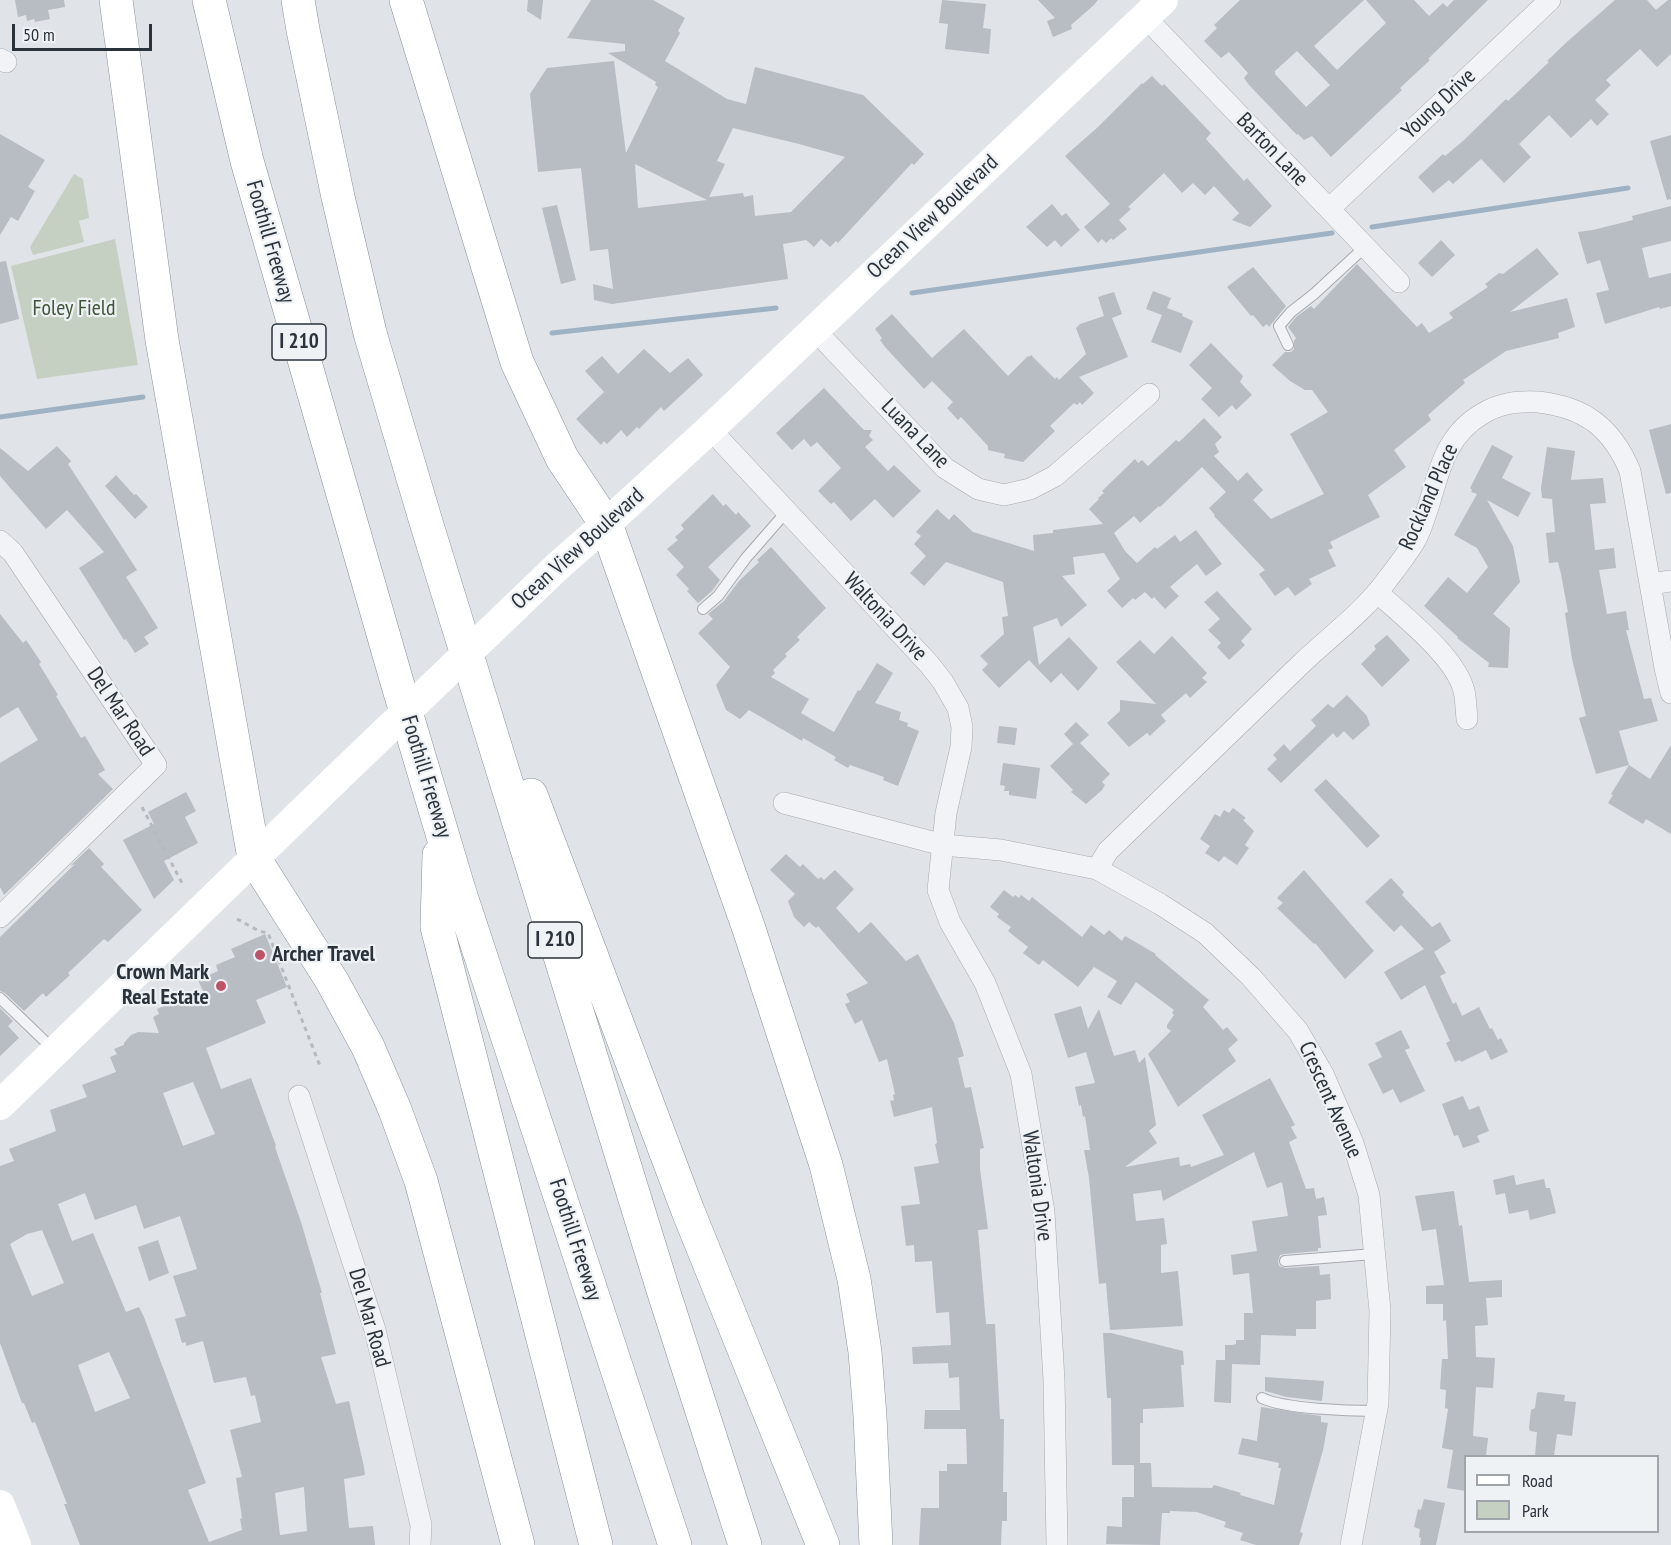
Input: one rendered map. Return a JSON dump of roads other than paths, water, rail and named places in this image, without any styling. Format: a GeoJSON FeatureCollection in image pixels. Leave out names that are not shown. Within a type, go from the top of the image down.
{"type":"FeatureCollection","features":[{"type":"Feature","properties":{"kind":"highway"},"geometry":{"type":"LineString","coordinates":[[116,0],[162,340],[254,858],[332,981],[368,1047],[395,1110],[421,1181],[518,1545]]}},
{"type":"Feature","properties":{"kind":"highway","name":"Foothill Freeway"},"geometry":{"type":"LineString","coordinates":[[209,0],[247,161],[459,890],[675,1545]]}},
{"type":"Feature","properties":{"kind":"highway","name":"I 210"},"geometry":{"type":"LineString","coordinates":[[298,0],[338,197],[370,333],[643,1225],[745,1545]]}},
{"type":"Feature","properties":{"kind":"highway"},"geometry":{"type":"LineString","coordinates":[[406,0],[517,362],[562,458],[606,524],[749,929],[826,1165],[854,1279],[865,1352],[876,1545]]}},
{"type":"Feature","properties":{"kind":"highway"},"geometry":{"type":"LineString","coordinates":[[370,333],[513,745],[688,1211],[823,1545]]}},
{"type":"Feature","properties":{"kind":"highway"},"geometry":{"type":"LineString","coordinates":[[439,823],[437,927],[596,1545]]}},
{"type":"Feature","properties":{"kind":"main road","name":"Ocean View Boulevard"},"geometry":{"type":"LineString","coordinates":[[0,1105],[558,566],[710,429],[1154,8]]}},
{"type":"Feature","properties":{"kind":"main road"},"geometry":{"type":"LineString","coordinates":[[0,1505],[16,1545]]}},
{"type":"Feature","properties":{"kind":"street","name":"Young Drive"},"geometry":{"type":"LineString","coordinates":[[1329,209],[1550,0]]}},
{"type":"Feature","properties":{"kind":"street","name":"Barton Lane"},"geometry":{"type":"LineString","coordinates":[[1154,8],[1329,209],[1399,282]]}},
{"type":"Feature","properties":{"kind":"street","name":"Luana Lane"},"geometry":{"type":"LineString","coordinates":[[814,329],[945,468],[978,489],[1004,495],[1030,489],[1055,476],[1149,394]]}},
{"type":"Feature","properties":{"kind":"street","name":"Rockland Place"},"geometry":{"type":"LineString","coordinates":[[1097,869],[1108,850],[1378,593],[1416,538],[1446,453],[1458,432],[1469,422],[1497,405],[1523,401],[1565,406],[1595,422],[1623,455],[1630,471],[1661,582],[1665,668],[1671,693]]}},
{"type":"Feature","properties":{"kind":"street","name":"Waltonia Drive"},"geometry":{"type":"LineString","coordinates":[[710,429],[929,664],[958,708],[962,726],[961,747],[946,813],[938,890],[950,922],[985,983],[1021,1074],[1042,1200],[1054,1380],[1057,1545]]}},
{"type":"Feature","properties":{"kind":"street","name":"Del Mar Road"},"geometry":{"type":"LineString","coordinates":[[0,541],[12,553],[156,765],[0,917]]}},
{"type":"Feature","properties":{"kind":"street"},"geometry":{"type":"LineString","coordinates":[[1378,593],[1438,650],[1454,669],[1463,689],[1467,719]]}},
{"type":"Feature","properties":{"kind":"street"},"geometry":{"type":"LineString","coordinates":[[784,803],[943,845]]}},
{"type":"Feature","properties":{"kind":"street","name":"Crescent Avenue"},"geometry":{"type":"LineString","coordinates":[[943,845],[1001,850],[1097,869],[1160,904],[1205,933],[1251,976],[1298,1031],[1323,1074],[1353,1143],[1369,1195],[1380,1311],[1376,1411],[1351,1545]]}},
{"type":"Feature","properties":{"kind":"street","name":"Del Mar Road"},"geometry":{"type":"LineString","coordinates":[[299,1096],[375,1330],[421,1525],[420,1545]]}},
{"type":"Feature","properties":{"kind":"lane"},"geometry":{"type":"LineString","coordinates":[[1288,345],[1279,326],[1291,312],[1365,247]]}},
{"type":"Feature","properties":{"kind":"lane"},"geometry":{"type":"LineString","coordinates":[[703,609],[718,596],[746,558],[787,510]]}},
{"type":"Feature","properties":{"kind":"lane"},"geometry":{"type":"LineString","coordinates":[[0,998],[55,1052]]}},
{"type":"Feature","properties":{"kind":"lane"},"geometry":{"type":"LineString","coordinates":[[1285,1261],[1374,1254]]}},
{"type":"Feature","properties":{"kind":"lane"},"geometry":{"type":"LineString","coordinates":[[1262,1398],[1270,1402],[1305,1406],[1376,1411]]}},
{"type":"Feature","properties":{"kind":"waterway"},"geometry":{"type":"LineString","coordinates":[[1372,227],[1628,188]]}},
{"type":"Feature","properties":{"kind":"waterway"},"geometry":{"type":"LineString","coordinates":[[912,293],[1332,233]]}},
{"type":"Feature","properties":{"kind":"waterway"},"geometry":{"type":"LineString","coordinates":[[552,333],[776,308]]}},
{"type":"Feature","properties":{"kind":"waterway"},"geometry":{"type":"LineString","coordinates":[[0,417],[143,397]]}},
{"type":"Feature","properties":{"kind":"place","name":"Archer Travel"},"geometry":{"type":"Point","coordinates":[260,955]}},
{"type":"Feature","properties":{"kind":"place","name":"Crown Mark Real Estate"},"geometry":{"type":"Point","coordinates":[221,986]}},
{"type":"Feature","properties":{"kind":"park label","name":"Foley Field"},"geometry":{"type":"Point","coordinates":[74,309]}}]}
